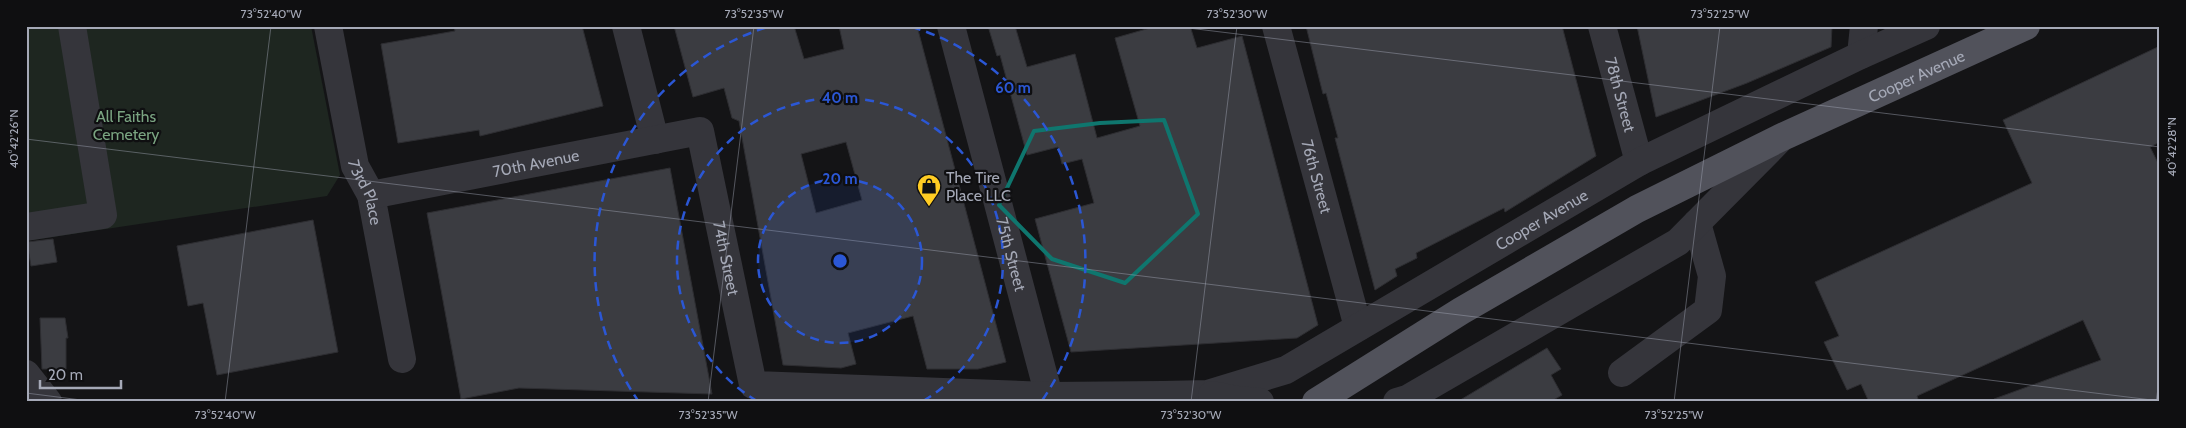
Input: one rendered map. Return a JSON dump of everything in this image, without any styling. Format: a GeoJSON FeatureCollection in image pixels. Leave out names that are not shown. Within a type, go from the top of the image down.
{"type":"FeatureCollection","features":[{"type":"Feature","properties":{"kind":"main road","name":"Cooper Avenue"},"geometry":{"type":"LineString","coordinates":[[1316,402],[1461,312],[1637,209],[1780,138],[2026,26]]}},
{"type":"Feature","properties":{"kind":"street"},"geometry":{"type":"LineString","coordinates":[[26,227],[103,215],[72,26]]}},
{"type":"Feature","properties":{"kind":"street","name":"73rd Place"},"geometry":{"type":"LineString","coordinates":[[328,26],[354,166],[371,196],[402,359]]}},
{"type":"Feature","properties":{"kind":"street"},"geometry":{"type":"LineString","coordinates":[[626,26],[654,140]]}},
{"type":"Feature","properties":{"kind":"street","name":"75th Street"},"geometry":{"type":"LineString","coordinates":[[951,26],[1049,396]]}},
{"type":"Feature","properties":{"kind":"street","name":"76th Street"},"geometry":{"type":"LineString","coordinates":[[1276,26],[1358,327]]}},
{"type":"Feature","properties":{"kind":"street","name":"78th Street"},"geometry":{"type":"LineString","coordinates":[[1602,26],[1639,162]]}},
{"type":"Feature","properties":{"kind":"street"},"geometry":{"type":"LineString","coordinates":[[1861,54],[1864,26]]}},
{"type":"Feature","properties":{"kind":"street","name":"Cooper Avenue"},"geometry":{"type":"LineString","coordinates":[[1208,394],[1286,370],[1639,162],[1861,54],[1926,26]]}},
{"type":"Feature","properties":{"kind":"street","name":"70th Avenue"},"geometry":{"type":"LineString","coordinates":[[371,196],[700,131]]}},
{"type":"Feature","properties":{"kind":"street","name":"74th Street"},"geometry":{"type":"LineString","coordinates":[[700,131],[753,385],[1049,396]]}},
{"type":"Feature","properties":{"kind":"street","name":"Cooper Avenue"},"geometry":{"type":"LineString","coordinates":[[1397,402],[1407,399],[1678,242],[1780,138]]}},
{"type":"Feature","properties":{"kind":"street"},"geometry":{"type":"LineString","coordinates":[[1622,373],[1708,310],[1712,276],[1697,223]]}},
{"type":"Feature","properties":{"kind":"street"},"geometry":{"type":"LineString","coordinates":[[26,374],[48,402]]}},
{"type":"Feature","properties":{"kind":"street"},"geometry":{"type":"LineString","coordinates":[[1049,396],[1208,394],[1249,401]]}},
{"type":"Feature","properties":{"kind":"highlighted area"},"geometry":{"type":"Polygon","coordinates":[[[1164,120],[1198,214],[1125,283],[1052,259],[999,205],[1034,131],[1100,123],[1164,120]]]}},
{"type":"Feature","properties":{"kind":"green space","name":"All Faiths Cemetery"},"geometry":{"type":"Polygon","coordinates":[[[26,26],[311,26],[340,175],[327,196],[26,241],[26,26]]]}},
{"type":"Feature","properties":{"kind":"building"},"geometry":{"type":"Polygon","coordinates":[[[454,26],[582,26],[603,106],[480,136],[479,130],[398,143],[381,44],[455,31],[454,26]]]}},
{"type":"Feature","properties":{"kind":"building"},"geometry":{"type":"Polygon","coordinates":[[[674,26],[794,26],[804,59],[844,49],[839,26],[917,26],[1006,362],[978,369],[927,369],[913,316],[848,333],[856,364],[841,368],[783,365],[739,121],[732,118],[724,88],[693,97],[674,26]],[[846,142],[801,154],[816,213],[862,200],[846,142]]]}},
{"type":"Feature","properties":{"kind":"building"},"geometry":{"type":"Polygon","coordinates":[[[988,26],[1015,26],[1027,67],[1075,54],[1097,138],[1140,126],[1115,38],[1157,26],[1190,26],[1197,48],[1242,36],[1318,325],[1297,338],[1071,352],[1035,219],[1094,203],[1082,159],[1062,164],[1058,147],[1027,155],[1000,55],[997,56],[988,26]]]}},
{"type":"Feature","properties":{"kind":"building"},"geometry":{"type":"Polygon","coordinates":[[[1306,26],[1562,26],[1596,156],[1505,212],[1504,208],[1416,253],[1417,258],[1395,269],[1397,276],[1375,290],[1335,138],[1338,138],[1326,93],[1323,94],[1306,26]]]}},
{"type":"Feature","properties":{"kind":"building"},"geometry":{"type":"Polygon","coordinates":[[[1637,26],[1832,26],[1831,47],[1747,83],[1656,117],[1637,26]]]}},
{"type":"Feature","properties":{"kind":"building"},"geometry":{"type":"Polygon","coordinates":[[[2160,46],[2160,142],[2150,147],[2160,167],[2160,402],[1995,402],[1994,399],[2101,360],[2083,320],[1917,396],[1919,402],[1869,402],[1861,384],[1847,390],[1824,342],[1839,336],[1815,282],[2032,183],[2003,120],[2160,46]]]}},
{"type":"Feature","properties":{"kind":"building"},"geometry":{"type":"Polygon","coordinates":[[[670,168],[712,394],[519,388],[461,399],[427,213],[670,168]]]}},
{"type":"Feature","properties":{"kind":"building"},"geometry":{"type":"Polygon","coordinates":[[[313,220],[338,352],[217,375],[203,303],[188,306],[177,246],[313,220]]]}},
{"type":"Feature","properties":{"kind":"building"},"geometry":{"type":"Polygon","coordinates":[[[53,239],[57,262],[31,266],[27,242],[53,239]]]}},
{"type":"Feature","properties":{"kind":"building"},"geometry":{"type":"Polygon","coordinates":[[[40,318],[65,318],[68,338],[66,338],[66,369],[42,369],[40,318]]]}},
{"type":"Feature","properties":{"kind":"building"},"geometry":{"type":"Polygon","coordinates":[[[1547,348],[1561,369],[1551,375],[1562,395],[1550,402],[1457,402],[1547,348]]]}},
{"type":"Feature","properties":{"kind":"place","name":"The Tire Place LLC"},"geometry":{"type":"Point","coordinates":[929,207]}}]}
